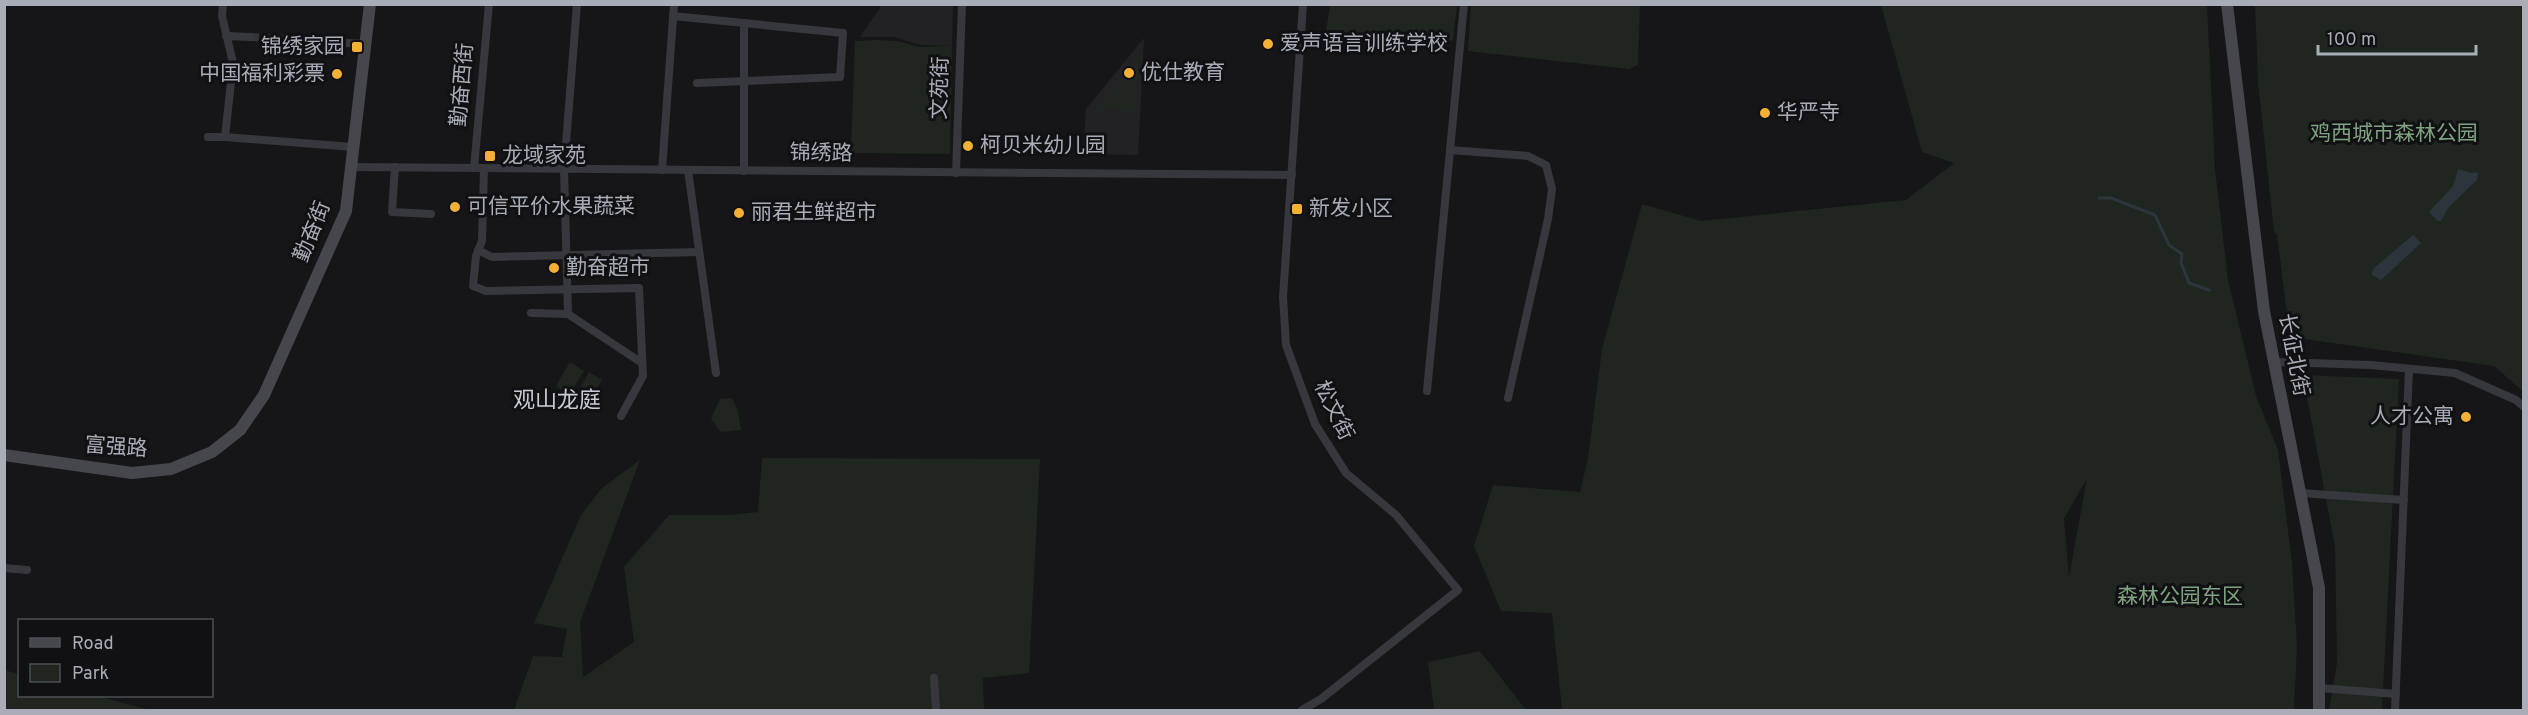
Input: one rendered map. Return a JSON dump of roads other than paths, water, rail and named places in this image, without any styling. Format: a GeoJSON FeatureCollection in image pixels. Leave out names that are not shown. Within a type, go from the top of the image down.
{"type":"FeatureCollection","features":[{"type":"Feature","properties":{"kind":"main road","name":"勤奋街"},"geometry":{"type":"LineString","coordinates":[[245,422],[264,395],[346,211],[370,4]]}},
{"type":"Feature","properties":{"kind":"main road","name":"长征北街"},"geometry":{"type":"LineString","coordinates":[[2226,4],[2264,312],[2319,588],[2319,711]]}},
{"type":"Feature","properties":{"kind":"main road","name":"富强路"},"geometry":{"type":"LineString","coordinates":[[4,455],[132,473],[171,469],[212,452],[240,430],[245,422]]}},
{"type":"Feature","properties":{"kind":"street"},"geometry":{"type":"LineString","coordinates":[[223,4],[222,16],[233,63],[225,137]]}},
{"type":"Feature","properties":{"kind":"street","name":"勤奋西街"},"geometry":{"type":"LineString","coordinates":[[474,168],[489,4]]}},
{"type":"Feature","properties":{"kind":"street"},"geometry":{"type":"LineString","coordinates":[[568,314],[564,169],[576,4]]}},
{"type":"Feature","properties":{"kind":"street"},"geometry":{"type":"LineString","coordinates":[[662,170],[674,4]]}},
{"type":"Feature","properties":{"kind":"street","name":"文苑街"},"geometry":{"type":"LineString","coordinates":[[956,173],[962,4]]}},
{"type":"Feature","properties":{"kind":"street","name":"松文街"},"geometry":{"type":"LineString","coordinates":[[1302,711],[1321,699],[1458,590],[1396,515],[1346,473],[1315,424],[1286,345],[1283,297],[1303,4]]}},
{"type":"Feature","properties":{"kind":"street"},"geometry":{"type":"LineString","coordinates":[[1427,391],[1464,4]]}},
{"type":"Feature","properties":{"kind":"street"},"geometry":{"type":"LineString","coordinates":[[673,15],[843,33],[840,77],[697,83]]}},
{"type":"Feature","properties":{"kind":"street"},"geometry":{"type":"LineString","coordinates":[[744,23],[744,171]]}},
{"type":"Feature","properties":{"kind":"street"},"geometry":{"type":"LineString","coordinates":[[226,36],[251,37]]}},
{"type":"Feature","properties":{"kind":"street"},"geometry":{"type":"LineString","coordinates":[[272,38],[321,41]]}},
{"type":"Feature","properties":{"kind":"street"},"geometry":{"type":"LineString","coordinates":[[345,42],[365,44]]}},
{"type":"Feature","properties":{"kind":"street"},"geometry":{"type":"LineString","coordinates":[[208,137],[353,147]]}},
{"type":"Feature","properties":{"kind":"street"},"geometry":{"type":"LineString","coordinates":[[1450,150],[1528,156],[1546,165],[1552,189],[1548,219],[1508,398]]}},
{"type":"Feature","properties":{"kind":"street","name":"锦绣路"},"geometry":{"type":"LineString","coordinates":[[351,167],[1292,175]]}},
{"type":"Feature","properties":{"kind":"street"},"geometry":{"type":"LineString","coordinates":[[395,167],[392,212],[431,214]]}},
{"type":"Feature","properties":{"kind":"street"},"geometry":{"type":"LineString","coordinates":[[484,168],[483,239],[478,250],[473,286],[486,291],[639,288],[643,376],[621,416]]}},
{"type":"Feature","properties":{"kind":"street"},"geometry":{"type":"LineString","coordinates":[[688,170],[716,373]]}},
{"type":"Feature","properties":{"kind":"street"},"geometry":{"type":"LineString","coordinates":[[478,250],[492,257],[699,252]]}},
{"type":"Feature","properties":{"kind":"street"},"geometry":{"type":"LineString","coordinates":[[531,313],[568,314],[642,363]]}},
{"type":"Feature","properties":{"kind":"street"},"geometry":{"type":"LineString","coordinates":[[2274,362],[2456,373],[2516,400],[2523,407]]}},
{"type":"Feature","properties":{"kind":"street"},"geometry":{"type":"LineString","coordinates":[[2395,711],[2409,369]]}},
{"type":"Feature","properties":{"kind":"street"},"geometry":{"type":"LineString","coordinates":[[2300,493],[2404,500]]}},
{"type":"Feature","properties":{"kind":"street"},"geometry":{"type":"LineString","coordinates":[[4,568],[27,570]]}},
{"type":"Feature","properties":{"kind":"street"},"geometry":{"type":"LineString","coordinates":[[934,678],[936,711]]}},
{"type":"Feature","properties":{"kind":"street"},"geometry":{"type":"LineString","coordinates":[[2320,688],[2396,694]]}},
{"type":"Feature","properties":{"kind":"waterway"},"geometry":{"type":"LineString","coordinates":[[2099,198],[2111,198],[2155,215],[2169,245],[2182,254],[2181,263],[2189,283],[2209,290]]}},
{"type":"Feature","properties":{"kind":"tunnel"},"geometry":{"type":"LineString","coordinates":[[251,37],[272,38]]}},
{"type":"Feature","properties":{"kind":"tunnel"},"geometry":{"type":"LineString","coordinates":[[321,41],[345,43]]}},
{"type":"Feature","properties":{"kind":"place","name":"爱声语言训练学校"},"geometry":{"type":"Point","coordinates":[1268,44]}},
{"type":"Feature","properties":{"kind":"place","name":"锦绣家园"},"geometry":{"type":"Point","coordinates":[357,47]}},
{"type":"Feature","properties":{"kind":"place","name":"优仕教育"},"geometry":{"type":"Point","coordinates":[1129,73]}},
{"type":"Feature","properties":{"kind":"place","name":"中国福利彩票"},"geometry":{"type":"Point","coordinates":[337,74]}},
{"type":"Feature","properties":{"kind":"place","name":"华严寺"},"geometry":{"type":"Point","coordinates":[1765,113]}},
{"type":"Feature","properties":{"kind":"place","name":"柯贝米幼儿园"},"geometry":{"type":"Point","coordinates":[968,146]}},
{"type":"Feature","properties":{"kind":"place","name":"龙域家苑"},"geometry":{"type":"Point","coordinates":[490,156]}},
{"type":"Feature","properties":{"kind":"place","name":"可信平价水果蔬菜"},"geometry":{"type":"Point","coordinates":[455,207]}},
{"type":"Feature","properties":{"kind":"place","name":"新发小区"},"geometry":{"type":"Point","coordinates":[1297,209]}},
{"type":"Feature","properties":{"kind":"place","name":"丽君生鲜超市"},"geometry":{"type":"Point","coordinates":[739,213]}},
{"type":"Feature","properties":{"kind":"place","name":"勤奋超市"},"geometry":{"type":"Point","coordinates":[554,268]}},
{"type":"Feature","properties":{"kind":"place","name":"人才公寓"},"geometry":{"type":"Point","coordinates":[2466,417]}},
{"type":"Feature","properties":{"kind":"district","name":"观山龙庭"},"geometry":{"type":"Point","coordinates":[557,401]}},
{"type":"Feature","properties":{"kind":"park label","name":"鸡西城市森林公园"},"geometry":{"type":"Point","coordinates":[2394,134]}},
{"type":"Feature","properties":{"kind":"park label","name":"森林公园东区"},"geometry":{"type":"Point","coordinates":[2180,597]}}]}
